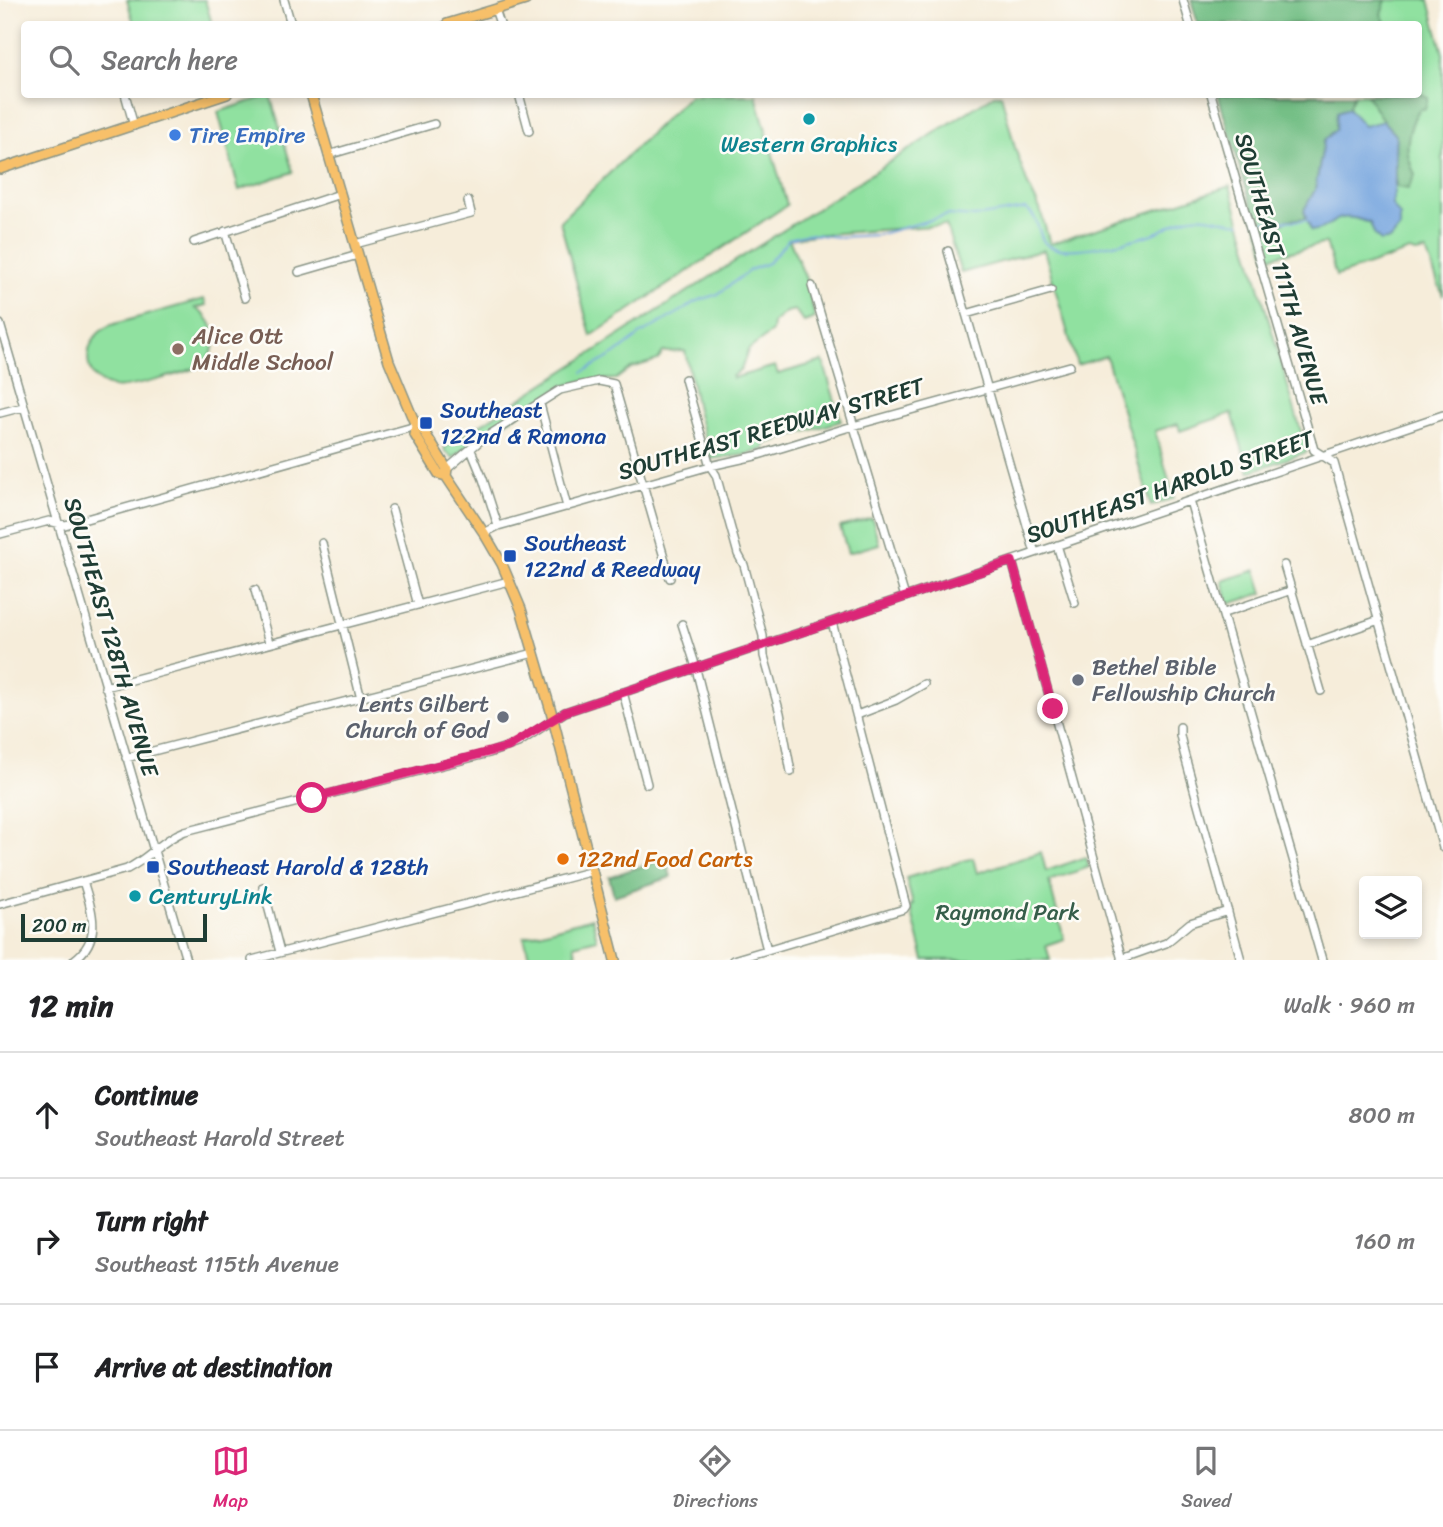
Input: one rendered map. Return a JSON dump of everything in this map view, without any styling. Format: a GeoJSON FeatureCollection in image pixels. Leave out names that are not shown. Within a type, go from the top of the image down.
{"type":"FeatureCollection","features":[{"type":"Feature","properties":{"kind":"main road"},"geometry":{"type":"LineString","coordinates":[[457,21],[526,0]]}},
{"type":"Feature","properties":{"kind":"main road"},"geometry":{"type":"LineString","coordinates":[[0,169],[215,98]]}},
{"type":"Feature","properties":{"kind":"main road"},"geometry":{"type":"LineString","coordinates":[[312,98],[389,361],[416,426],[415,435],[439,474],[446,472],[484,533],[509,581],[553,719],[615,960]]}},
{"type":"Feature","properties":{"kind":"street"},"geometry":{"type":"LineString","coordinates":[[284,0],[290,21]]}},
{"type":"Feature","properties":{"kind":"street"},"geometry":{"type":"LineString","coordinates":[[1183,0],[1189,21]]}},
{"type":"Feature","properties":{"kind":"street"},"geometry":{"type":"LineString","coordinates":[[495,9],[499,21]]}},
{"type":"Feature","properties":{"kind":"street"},"geometry":{"type":"LineString","coordinates":[[126,98],[134,125]]}},
{"type":"Feature","properties":{"kind":"street"},"geometry":{"type":"LineString","coordinates":[[520,98],[529,131]]}},
{"type":"Feature","properties":{"kind":"street","name":"SOUTHEAST 111TH AVENUE"},"geometry":{"type":"LineString","coordinates":[[1212,98],[1314,450],[1334,463],[1443,848]]}},
{"type":"Feature","properties":{"kind":"street"},"geometry":{"type":"LineString","coordinates":[[328,155],[434,124]]}},
{"type":"Feature","properties":{"kind":"street"},"geometry":{"type":"LineString","coordinates":[[194,242],[340,194]]}},
{"type":"Feature","properties":{"kind":"street"},"geometry":{"type":"LineString","coordinates":[[355,244],[471,213],[468,201]]}},
{"type":"Feature","properties":{"kind":"street"},"geometry":{"type":"LineString","coordinates":[[225,231],[245,298]]}},
{"type":"Feature","properties":{"kind":"street"},"geometry":{"type":"LineString","coordinates":[[948,251],[1035,553]]}},
{"type":"Feature","properties":{"kind":"street"},"geometry":{"type":"LineString","coordinates":[[299,272],[358,255]]}},
{"type":"Feature","properties":{"kind":"street"},"geometry":{"type":"LineString","coordinates":[[812,286],[905,597]]}},
{"type":"Feature","properties":{"kind":"street"},"geometry":{"type":"LineString","coordinates":[[966,314],[1051,290]]}},
{"type":"Feature","properties":{"kind":"street","name":"SOUTHEAST 128TH AVENUE"},"geometry":{"type":"LineString","coordinates":[[0,324],[186,960]]}},
{"type":"Feature","properties":{"kind":"street","name":"SOUTHEAST REEDWAY STREET"},"geometry":{"type":"LineString","coordinates":[[484,533],[498,526],[641,485],[755,456],[988,387],[1070,366]]}},
{"type":"Feature","properties":{"kind":"street"},"geometry":{"type":"LineString","coordinates":[[685,379],[710,466],[716,475],[738,554],[744,565],[791,772]]}},
{"type":"Feature","properties":{"kind":"street"},"geometry":{"type":"LineString","coordinates":[[446,472],[481,440],[560,390],[599,381],[614,384],[670,578]]}},
{"type":"Feature","properties":{"kind":"street"},"geometry":{"type":"LineString","coordinates":[[540,404],[566,507]]}},
{"type":"Feature","properties":{"kind":"street"},"geometry":{"type":"LineString","coordinates":[[0,413],[23,407]]}},
{"type":"Feature","properties":{"kind":"street","name":"SOUTHEAST HAROLD STREET"},"geometry":{"type":"LineString","coordinates":[[0,904],[131,867],[173,836],[197,828],[508,747],[565,712],[1443,415]]}},
{"type":"Feature","properties":{"kind":"street"},"geometry":{"type":"LineString","coordinates":[[0,534],[49,521],[65,525],[416,426]]}},
{"type":"Feature","properties":{"kind":"street"},"geometry":{"type":"LineString","coordinates":[[471,450],[498,526]]}},
{"type":"Feature","properties":{"kind":"street"},"geometry":{"type":"LineString","coordinates":[[1190,500],[1322,960]]}},
{"type":"Feature","properties":{"kind":"street"},"geometry":{"type":"LineString","coordinates":[[392,509],[418,605]]}},
{"type":"Feature","properties":{"kind":"street"},"geometry":{"type":"LineString","coordinates":[[322,543],[361,699]]}},
{"type":"Feature","properties":{"kind":"street"},"geometry":{"type":"LineString","coordinates":[[1058,545],[1075,603]]}},
{"type":"Feature","properties":{"kind":"street"},"geometry":{"type":"LineString","coordinates":[[1012,561],[1121,959],[1166,943],[1190,923],[1228,911]]}},
{"type":"Feature","properties":{"kind":"street"},"geometry":{"type":"LineString","coordinates":[[1284,565],[1321,691]]}},
{"type":"Feature","properties":{"kind":"street"},"geometry":{"type":"LineString","coordinates":[[105,687],[509,581]]}},
{"type":"Feature","properties":{"kind":"street"},"geometry":{"type":"LineString","coordinates":[[255,590],[269,643]]}},
{"type":"Feature","properties":{"kind":"street"},"geometry":{"type":"LineString","coordinates":[[1224,613],[1292,590]]}},
{"type":"Feature","properties":{"kind":"street"},"geometry":{"type":"LineString","coordinates":[[1307,645],[1379,620]]}},
{"type":"Feature","properties":{"kind":"street"},"geometry":{"type":"LineString","coordinates":[[733,960],[904,909],[906,906],[832,622]]}},
{"type":"Feature","properties":{"kind":"street"},"geometry":{"type":"LineString","coordinates":[[682,624],[766,950]]}},
{"type":"Feature","properties":{"kind":"street"},"geometry":{"type":"LineString","coordinates":[[126,758],[534,653]]}},
{"type":"Feature","properties":{"kind":"street"},"geometry":{"type":"LineString","coordinates":[[857,715],[889,703],[924,684]]}},
{"type":"Feature","properties":{"kind":"street"},"geometry":{"type":"LineString","coordinates":[[623,692],[647,783]]}},
{"type":"Feature","properties":{"kind":"street"},"geometry":{"type":"LineString","coordinates":[[1180,727],[1184,753],[1241,960]]}},
{"type":"Feature","properties":{"kind":"street"},"geometry":{"type":"LineString","coordinates":[[252,960],[593,871]]}},
{"type":"Feature","properties":{"kind":"street"},"geometry":{"type":"LineString","coordinates":[[74,960],[85,957],[94,927],[92,909],[83,881]]}},
{"type":"Feature","properties":{"kind":"street"},"geometry":{"type":"LineString","coordinates":[[263,887],[280,953]]}},
{"type":"Feature","properties":{"kind":"green space"},"geometry":{"type":"Polygon","coordinates":[[[127,0],[205,0],[211,21],[133,21],[127,0]]]}},
{"type":"Feature","properties":{"kind":"green space"},"geometry":{"type":"Polygon","coordinates":[[[1191,0],[1386,0],[1381,14],[1384,21],[1197,21],[1191,0]]]}},
{"type":"Feature","properties":{"kind":"green space"},"geometry":{"type":"Polygon","coordinates":[[[1192,0],[1429,0],[1443,54],[1443,296],[1426,251],[1410,251],[1336,276],[1326,243],[1267,258],[1221,98],[1422,98],[1422,21],[1198,21],[1192,0]]]}},
{"type":"Feature","properties":{"kind":"green space"},"geometry":{"type":"Polygon","coordinates":[[[1422,94],[1428,98],[1425,109],[1420,109],[1414,118],[1409,136],[1408,153],[1415,175],[1408,189],[1396,187],[1396,135],[1383,121],[1369,98],[1422,98],[1422,94]]]}},
{"type":"Feature","properties":{"kind":"green space"},"geometry":{"type":"Polygon","coordinates":[[[261,98],[271,98],[293,172],[239,190],[218,112],[261,98]]]}},
{"type":"Feature","properties":{"kind":"green space"},"geometry":{"type":"Polygon","coordinates":[[[687,98],[757,98],[787,205],[591,336],[560,221],[687,98]]]}},
{"type":"Feature","properties":{"kind":"green space"},"geometry":{"type":"Polygon","coordinates":[[[989,98],[1002,98],[1015,148],[1040,209],[1050,244],[1230,186],[1307,452],[1249,472],[1232,413],[1180,431],[1178,424],[1155,431],[1174,498],[1151,506],[1106,356],[1077,365],[1044,250],[961,273],[946,225],[789,239],[806,279],[815,318],[804,322],[795,310],[786,312],[773,323],[772,332],[748,350],[741,370],[732,376],[733,378],[775,366],[778,374],[823,361],[841,421],[765,444],[765,449],[745,455],[711,459],[698,414],[685,351],[663,352],[658,360],[631,368],[616,379],[582,381],[561,387],[453,458],[444,448],[989,98]]]}},
{"type":"Feature","properties":{"kind":"green space"},"geometry":{"type":"Polygon","coordinates":[[[1219,98],[1353,98],[1348,108],[1337,112],[1336,129],[1324,141],[1315,190],[1304,210],[1307,218],[1288,220],[1269,231],[1256,221],[1219,98]]]}},
{"type":"Feature","properties":{"kind":"green space"},"geometry":{"type":"Polygon","coordinates":[[[204,299],[206,305],[195,308],[212,327],[214,342],[202,365],[129,386],[111,387],[93,375],[88,357],[90,347],[102,330],[111,325],[204,299]]]}},
{"type":"Feature","properties":{"kind":"green space"},"geometry":{"type":"Polygon","coordinates":[[[872,518],[879,544],[848,553],[840,527],[872,518]]]}},
{"type":"Feature","properties":{"kind":"green space"},"geometry":{"type":"Polygon","coordinates":[[[1256,570],[1263,593],[1229,604],[1222,581],[1256,570]]]}},
{"type":"Feature","properties":{"kind":"green space","name":"Raymond Park"},"geometry":{"type":"Polygon","coordinates":[[[1041,852],[1046,871],[1086,857],[1089,867],[1049,881],[1064,939],[1046,945],[1050,960],[924,960],[906,878],[973,858],[977,873],[1041,852]]]}},
{"type":"Feature","properties":{"kind":"green space"},"geometry":{"type":"Polygon","coordinates":[[[666,858],[671,877],[614,896],[609,877],[666,858]]]}},
{"type":"Feature","properties":{"kind":"green space"},"geometry":{"type":"Polygon","coordinates":[[[592,918],[597,939],[574,945],[578,960],[530,960],[524,937],[592,918]]]}},
{"type":"Feature","properties":{"kind":"water"},"geometry":{"type":"Polygon","coordinates":[[[1348,108],[1364,126],[1383,121],[1396,135],[1392,205],[1400,216],[1400,228],[1391,239],[1381,241],[1375,236],[1370,223],[1349,218],[1338,219],[1311,231],[1304,210],[1315,190],[1324,141],[1336,129],[1337,112],[1348,108]]]}},
{"type":"Feature","properties":{"kind":"waterway"},"geometry":{"type":"LineString","coordinates":[[583,372],[694,302],[718,294],[750,270],[768,263],[789,239],[808,234],[839,237],[877,235],[948,215],[974,217],[1025,209],[1034,217],[1046,244],[1060,249],[1072,249],[1143,237],[1183,219],[1194,217],[1241,223]]}},
{"type":"Feature","properties":{"kind":"waterway"},"geometry":{"type":"LineString","coordinates":[[1255,222],[1310,220]]}},
{"type":"Feature","properties":{"kind":"place","name":"Western Graphics"},"geometry":{"type":"Point","coordinates":[809,119]}},
{"type":"Feature","properties":{"kind":"place","name":"Tire Empire"},"geometry":{"type":"Point","coordinates":[175,135]}},
{"type":"Feature","properties":{"kind":"place","name":"Alice Ott Middle School"},"geometry":{"type":"Point","coordinates":[178,349]}},
{"type":"Feature","properties":{"kind":"place","name":"Southeast 122nd & Ramona"},"geometry":{"type":"Point","coordinates":[426,423]}},
{"type":"Feature","properties":{"kind":"place","name":"Southeast 122nd & Reedway"},"geometry":{"type":"Point","coordinates":[510,556]}},
{"type":"Feature","properties":{"kind":"place","name":"Bethel Bible Fellowship Church"},"geometry":{"type":"Point","coordinates":[1078,680]}},
{"type":"Feature","properties":{"kind":"place","name":"Lents Gilbert Church of God"},"geometry":{"type":"Point","coordinates":[503,717]}},
{"type":"Feature","properties":{"kind":"place","name":"122nd Food Carts"},"geometry":{"type":"Point","coordinates":[563,859]}},
{"type":"Feature","properties":{"kind":"place","name":"Southeast Harold & 128th"},"geometry":{"type":"Point","coordinates":[153,867]}},
{"type":"Feature","properties":{"kind":"place","name":"CenturyLink"},"geometry":{"type":"Point","coordinates":[135,896]}},
{"type":"Feature","properties":{"kind":"route"},"geometry":{"type":"LineString","coordinates":[[312,798],[508,747],[565,712],[1012,561],[1053,709]]}}]}
